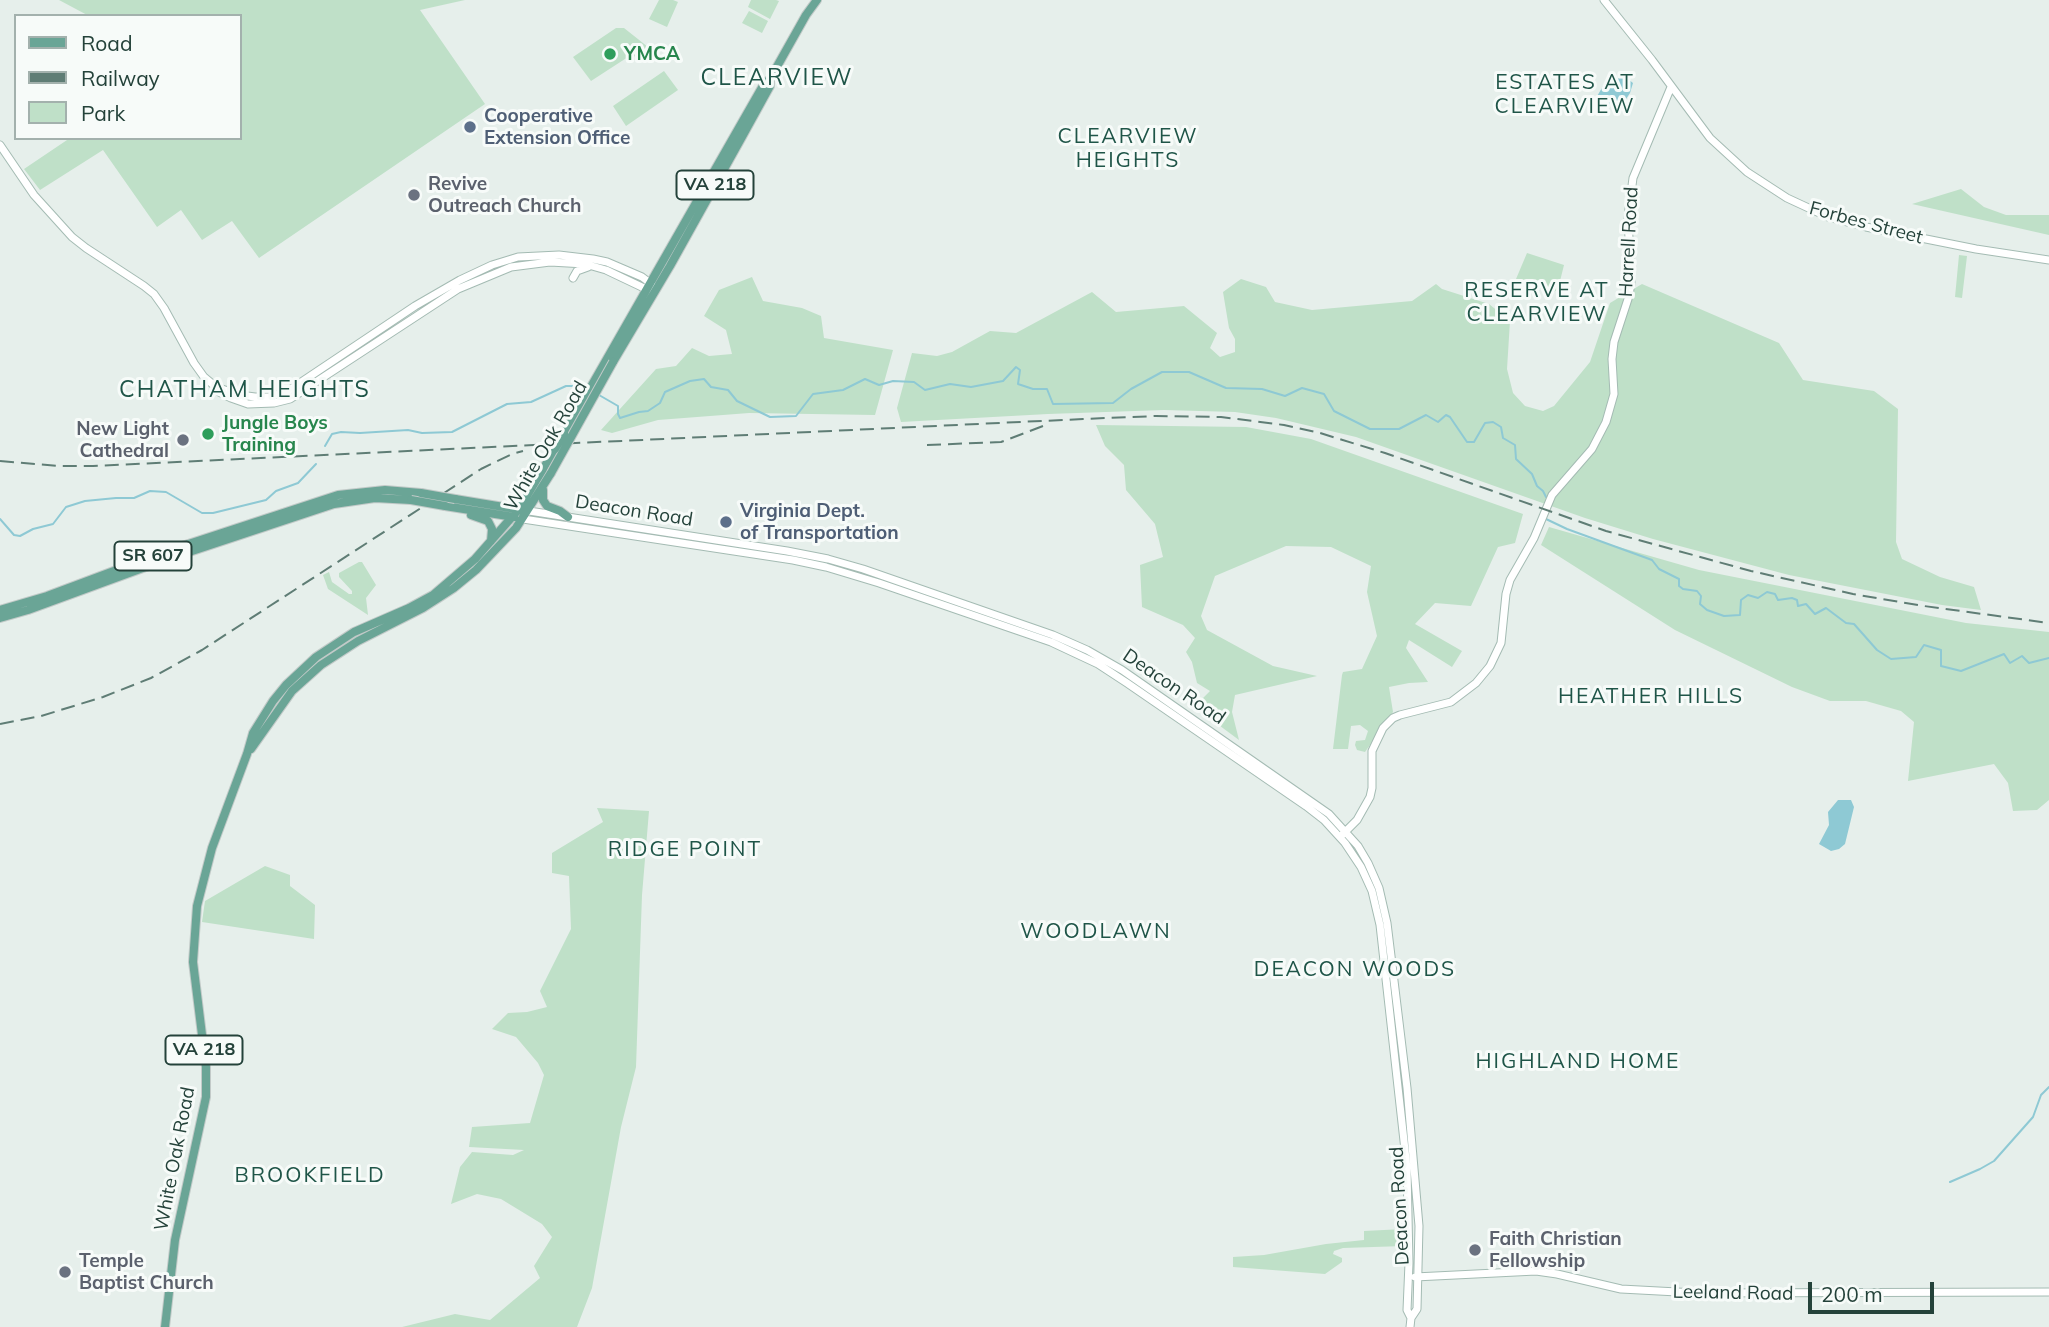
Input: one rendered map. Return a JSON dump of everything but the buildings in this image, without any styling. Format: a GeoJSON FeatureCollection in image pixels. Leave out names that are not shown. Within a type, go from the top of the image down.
{"type":"FeatureCollection","features":[{"type":"Feature","properties":{"kind":"main road","name":"VA 218"},"geometry":{"type":"LineString","coordinates":[[651,287],[770,86],[770,79],[817,0]]}},
{"type":"Feature","properties":{"kind":"main road","name":"Forbes Street"},"geometry":{"type":"LineString","coordinates":[[1604,0],[1710,138],[1731,159],[1767,186],[1802,206],[1845,222],[1931,241],[2049,260]]}},
{"type":"Feature","properties":{"kind":"main road","name":"Harrell Road"},"geometry":{"type":"LineString","coordinates":[[1343,834],[1357,820],[1370,797],[1372,751],[1383,729],[1393,718],[1400,715],[1451,702],[1476,683],[1490,666],[1501,643],[1510,580],[1534,538],[1552,495],[1592,449],[1605,422],[1613,402],[1613,350],[1631,284],[1628,216],[1633,178],[1671,87]]}},
{"type":"Feature","properties":{"kind":"main road"},"geometry":{"type":"LineString","coordinates":[[0,145],[34,195],[72,237],[154,294],[198,370],[219,392],[248,404],[274,403],[289,399],[420,312],[471,282],[511,267],[557,263],[593,266],[651,287]]}},
{"type":"Feature","properties":{"kind":"main road"},"geometry":{"type":"LineString","coordinates":[[216,387],[255,397],[269,397],[288,391],[415,306],[460,280],[492,265],[518,257],[559,255],[607,262],[651,287]]}},
{"type":"Feature","properties":{"kind":"main road"},"geometry":{"type":"LineString","coordinates":[[557,263],[569,269],[572,278],[579,270],[593,266]]}},
{"type":"Feature","properties":{"kind":"main road","name":"White Oak Road"},"geometry":{"type":"LineString","coordinates":[[164,1327],[175,1240],[206,1097],[205,1057],[193,961],[197,906],[212,848],[253,733],[273,701],[294,676],[329,647],[433,594],[489,546],[546,473],[651,287]]}},
{"type":"Feature","properties":{"kind":"main road","name":"White Oak Road"},"geometry":{"type":"LineString","coordinates":[[247,754],[279,707],[310,674],[334,655],[423,608],[454,588],[490,556],[529,511],[543,487],[546,473]]}},
{"type":"Feature","properties":{"kind":"main road"},"geometry":{"type":"LineString","coordinates":[[543,487],[543,500],[547,506],[568,517]]}},
{"type":"Feature","properties":{"kind":"main road","name":"SR 607"},"geometry":{"type":"LineString","coordinates":[[1,614],[338,495],[385,490],[519,509]]}},
{"type":"Feature","properties":{"kind":"main road","name":"SR 607"},"geometry":{"type":"LineString","coordinates":[[204,543],[334,504],[374,498],[411,500],[512,517]]}},
{"type":"Feature","properties":{"kind":"main road"},"geometry":{"type":"LineString","coordinates":[[447,506],[488,521],[493,534],[489,546]]}},
{"type":"Feature","properties":{"kind":"main road","name":"Deacon Road"},"geometry":{"type":"LineString","coordinates":[[519,509],[828,559],[1060,637],[1106,660],[1317,804],[1343,834],[1367,879],[1380,925],[1407,1168],[1407,1310],[1411,1318]]}},
{"type":"Feature","properties":{"kind":"main road","name":"Deacon Road"},"geometry":{"type":"LineString","coordinates":[[512,517],[826,567],[1051,642],[1098,664],[1127,683],[1306,806],[1357,846],[1380,890],[1387,923],[1415,1167],[1419,1277],[1417,1309],[1411,1318],[1410,1327]]}},
{"type":"Feature","properties":{"kind":"main road","name":"Leeland Road"},"geometry":{"type":"LineString","coordinates":[[1419,1277],[1536,1271],[1621,1289],[1696,1293],[2049,1292]]}},
{"type":"Feature","properties":{"kind":"main road","name":"Deacon Road"},"geometry":{"type":"LineString","coordinates":[[1409,1276],[1419,1277]]}},
{"type":"Feature","properties":{"kind":"green space"},"geometry":{"type":"Polygon","coordinates":[[[59,0],[465,0],[420,10],[485,104],[259,258],[232,221],[202,240],[181,210],[157,227],[103,150],[40,190],[24,169],[67,140],[242,140],[242,14],[85,14],[59,0]]]}},
{"type":"Feature","properties":{"kind":"green space"},"geometry":{"type":"Polygon","coordinates":[[[659,0],[678,2],[667,27],[649,19],[659,0]]]}},
{"type":"Feature","properties":{"kind":"green space"},"geometry":{"type":"Polygon","coordinates":[[[751,0],[779,1],[770,19],[748,7],[751,0]]]}},
{"type":"Feature","properties":{"kind":"green space"},"geometry":{"type":"Polygon","coordinates":[[[749,11],[768,21],[762,33],[742,23],[749,11]]]}},
{"type":"Feature","properties":{"kind":"green space","name":"YMCA"},"geometry":{"type":"Polygon","coordinates":[[[616,28],[624,28],[648,47],[647,52],[628,57],[591,81],[573,57],[616,28]]]}},
{"type":"Feature","properties":{"kind":"green space"},"geometry":{"type":"Polygon","coordinates":[[[664,71],[678,90],[626,126],[613,106],[664,71]]]}},
{"type":"Feature","properties":{"kind":"green space"},"geometry":{"type":"Polygon","coordinates":[[[1961,189],[1984,207],[2006,215],[2049,215],[2049,235],[1912,204],[1961,189]]]}},
{"type":"Feature","properties":{"kind":"green space"},"geometry":{"type":"Polygon","coordinates":[[[1527,253],[1564,265],[1558,289],[1549,292],[1516,279],[1527,253]]]}},
{"type":"Feature","properties":{"kind":"green space"},"geometry":{"type":"Polygon","coordinates":[[[1959,255],[1967,256],[1962,298],[1955,297],[1959,255]]]}},
{"type":"Feature","properties":{"kind":"green space"},"geometry":{"type":"Polygon","coordinates":[[[752,277],[763,301],[802,308],[821,316],[824,338],[893,350],[875,415],[749,413],[658,420],[612,433],[601,430],[656,369],[676,366],[692,348],[709,356],[732,354],[726,330],[704,316],[719,290],[752,277]]]}},
{"type":"Feature","properties":{"kind":"green space"},"geometry":{"type":"Polygon","coordinates":[[[1241,279],[1266,287],[1275,302],[1312,310],[1412,301],[1436,284],[1442,289],[1489,304],[1510,321],[1507,369],[1513,393],[1525,406],[1543,411],[1554,406],[1590,362],[1610,303],[1642,284],[1779,343],[1803,380],[1874,391],[1898,409],[1896,542],[1902,559],[1940,577],[1974,587],[1981,610],[1789,575],[1653,539],[1585,518],[1356,437],[1276,418],[1235,412],[1164,410],[901,422],[897,408],[912,353],[937,356],[952,352],[990,331],[1016,333],[1092,292],[1116,312],[1184,306],[1217,333],[1210,348],[1220,357],[1235,352],[1235,339],[1229,328],[1223,292],[1241,279]]]}},
{"type":"Feature","properties":{"kind":"green space"},"geometry":{"type":"Polygon","coordinates":[[[1096,425],[1246,427],[1311,439],[1523,514],[1515,543],[1498,547],[1471,606],[1435,603],[1415,624],[1462,651],[1452,667],[1409,640],[1406,648],[1428,682],[1389,687],[1393,712],[1365,752],[1357,750],[1355,745],[1356,741],[1365,740],[1368,731],[1360,725],[1351,726],[1348,749],[1333,749],[1343,672],[1362,669],[1377,636],[1367,592],[1371,566],[1331,547],[1286,546],[1215,576],[1201,616],[1207,630],[1273,666],[1317,676],[1235,695],[1232,712],[1239,740],[1208,717],[1203,698],[1210,691],[1197,683],[1192,662],[1186,652],[1195,638],[1183,625],[1142,607],[1140,565],[1163,557],[1155,524],[1126,490],[1124,465],[1105,446],[1096,425]]]}},
{"type":"Feature","properties":{"kind":"green space"},"geometry":{"type":"Polygon","coordinates":[[[1549,527],[1699,570],[1966,623],[2049,632],[2049,800],[2037,810],[2013,811],[2008,783],[1994,764],[1908,781],[1914,722],[1901,711],[1866,701],[1830,701],[1792,687],[1675,630],[1541,545],[1549,527]]]}},
{"type":"Feature","properties":{"kind":"green space"},"geometry":{"type":"Polygon","coordinates":[[[362,562],[376,585],[366,598],[368,615],[328,589],[323,575],[329,572],[332,582],[352,594],[339,577],[339,573],[362,562]]]}},
{"type":"Feature","properties":{"kind":"green space"},"geometry":{"type":"Polygon","coordinates":[[[597,808],[649,811],[642,895],[636,1067],[621,1127],[592,1288],[577,1327],[402,1327],[455,1314],[490,1320],[540,1278],[534,1266],[552,1237],[542,1224],[501,1199],[477,1194],[451,1204],[460,1167],[472,1152],[513,1155],[524,1150],[469,1147],[472,1127],[530,1123],[544,1075],[538,1063],[516,1037],[492,1029],[508,1013],[547,1007],[540,991],[571,929],[569,876],[552,873],[552,853],[603,822],[597,808]]]}},
{"type":"Feature","properties":{"kind":"green space"},"geometry":{"type":"Polygon","coordinates":[[[265,866],[290,875],[290,886],[315,905],[314,939],[202,922],[205,901],[265,866]]]}},
{"type":"Feature","properties":{"kind":"green space"},"geometry":{"type":"Polygon","coordinates":[[[1404,1229],[1404,1246],[1343,1248],[1334,1251],[1333,1254],[1342,1258],[1342,1262],[1325,1274],[1233,1267],[1233,1257],[1364,1240],[1364,1231],[1404,1229]]]}},
{"type":"Feature","properties":{"kind":"water"},"geometry":{"type":"Polygon","coordinates":[[[1621,78],[1633,83],[1624,102],[1613,105],[1596,102],[1606,81],[1621,78]]]}},
{"type":"Feature","properties":{"kind":"water"},"geometry":{"type":"Polygon","coordinates":[[[1838,800],[1851,800],[1854,807],[1845,844],[1831,851],[1819,844],[1829,825],[1828,812],[1838,800]]]}},
{"type":"Feature","properties":{"kind":"waterway"},"geometry":{"type":"LineString","coordinates":[[599,395],[618,406],[620,418],[648,411],[660,403],[665,392],[690,381],[704,379],[711,387],[728,390],[737,401],[770,417],[796,416],[813,394],[843,390],[865,379],[879,385],[893,381],[914,382],[925,390],[950,384],[971,387],[1003,381],[1016,367],[1020,370],[1018,384],[1033,389],[1047,389],[1053,404],[1113,403],[1131,389],[1162,372],[1189,372],[1226,388],[1262,389],[1285,396],[1302,388],[1324,394],[1334,411],[1370,429],[1399,429],[1426,415],[1438,422],[1446,415],[1467,442],[1474,442],[1485,423],[1493,422],[1501,427],[1503,438],[1515,445],[1516,459],[1532,474],[1546,497]]}},
{"type":"Feature","properties":{"kind":"waterway"},"geometry":{"type":"LineString","coordinates":[[325,446],[332,434],[341,432],[452,432],[507,404],[531,402],[566,386],[585,389]]}},
{"type":"Feature","properties":{"kind":"waterway"},"geometry":{"type":"LineString","coordinates":[[0,519],[14,535],[20,536],[33,529],[53,524],[66,507],[85,501],[134,498],[150,491],[166,492],[202,513],[213,513],[266,500],[276,491],[298,483],[316,464]]}},
{"type":"Feature","properties":{"kind":"waterway"},"geometry":{"type":"LineString","coordinates":[[1546,519],[1652,560],[1659,569],[1679,579],[1679,586],[1683,589],[1697,591],[1701,596],[1700,604],[1707,610],[1724,616],[1740,615],[1741,600],[1748,595],[1758,598],[1767,592],[1775,594],[1778,600],[1792,598],[1797,600],[1798,606],[1806,604],[1815,614],[1826,608],[1846,623],[1854,624],[1877,650],[1891,659],[1916,657],[1924,645],[1941,650],[1941,666],[1961,671],[2004,654],[2010,663],[2022,656],[2029,663],[2049,658]]}},
{"type":"Feature","properties":{"kind":"waterway"},"geometry":{"type":"LineString","coordinates":[[1950,1182],[1994,1161],[2033,1117],[2041,1095],[2049,1087]]}},
{"type":"Feature","properties":{"kind":"railway"},"geometry":{"type":"LineString","coordinates":[[0,461],[93,466],[1083,419],[1221,417],[1284,425],[1320,433],[1385,453],[1606,531],[1751,571],[1853,594],[2049,623]]}},
{"type":"Feature","properties":{"kind":"railway"},"geometry":{"type":"LineString","coordinates":[[927,445],[1001,442],[1043,426]]}},
{"type":"Feature","properties":{"kind":"railway"},"geometry":{"type":"LineString","coordinates":[[0,724],[41,716],[103,697],[151,678],[202,650],[481,469],[523,451]]}},
{"type":"Feature","properties":{"kind":"place","name":"YMCA"},"geometry":{"type":"Point","coordinates":[610,54]}},
{"type":"Feature","properties":{"kind":"place","name":"Cooperative Extension Office"},"geometry":{"type":"Point","coordinates":[470,127]}},
{"type":"Feature","properties":{"kind":"place","name":"Revive Outreach Church"},"geometry":{"type":"Point","coordinates":[414,195]}},
{"type":"Feature","properties":{"kind":"place","name":"Jungle Boys Training"},"geometry":{"type":"Point","coordinates":[208,434]}},
{"type":"Feature","properties":{"kind":"place","name":"New Light Cathedral"},"geometry":{"type":"Point","coordinates":[183,440]}},
{"type":"Feature","properties":{"kind":"place","name":"Virginia Dept. of Transportation"},"geometry":{"type":"Point","coordinates":[726,522]}},
{"type":"Feature","properties":{"kind":"place","name":"Faith Christian Fellowship"},"geometry":{"type":"Point","coordinates":[1475,1250]}},
{"type":"Feature","properties":{"kind":"place","name":"Temple Baptist Church"},"geometry":{"type":"Point","coordinates":[65,1272]}},
{"type":"Feature","properties":{"kind":"district","name":"CLEARVIEW"},"geometry":{"type":"Point","coordinates":[777,78]}},
{"type":"Feature","properties":{"kind":"district","name":"ESTATES AT CLEARVIEW"},"geometry":{"type":"Point","coordinates":[1565,95]}},
{"type":"Feature","properties":{"kind":"district","name":"CLEARVIEW HEIGHTS"},"geometry":{"type":"Point","coordinates":[1128,149]}},
{"type":"Feature","properties":{"kind":"district","name":"RESERVE AT CLEARVIEW"},"geometry":{"type":"Point","coordinates":[1537,303]}},
{"type":"Feature","properties":{"kind":"district","name":"CHATHAM HEIGHTS"},"geometry":{"type":"Point","coordinates":[245,390]}},
{"type":"Feature","properties":{"kind":"district","name":"HEATHER HILLS"},"geometry":{"type":"Point","coordinates":[1651,697]}},
{"type":"Feature","properties":{"kind":"district","name":"RIDGE POINT"},"geometry":{"type":"Point","coordinates":[685,850]}},
{"type":"Feature","properties":{"kind":"district","name":"WOODLAWN"},"geometry":{"type":"Point","coordinates":[1096,932]}},
{"type":"Feature","properties":{"kind":"district","name":"DEACON WOODS"},"geometry":{"type":"Point","coordinates":[1355,970]}},
{"type":"Feature","properties":{"kind":"district","name":"HIGHLAND HOME"},"geometry":{"type":"Point","coordinates":[1578,1062]}},
{"type":"Feature","properties":{"kind":"district","name":"BROOKFIELD"},"geometry":{"type":"Point","coordinates":[310,1176]}}]}
